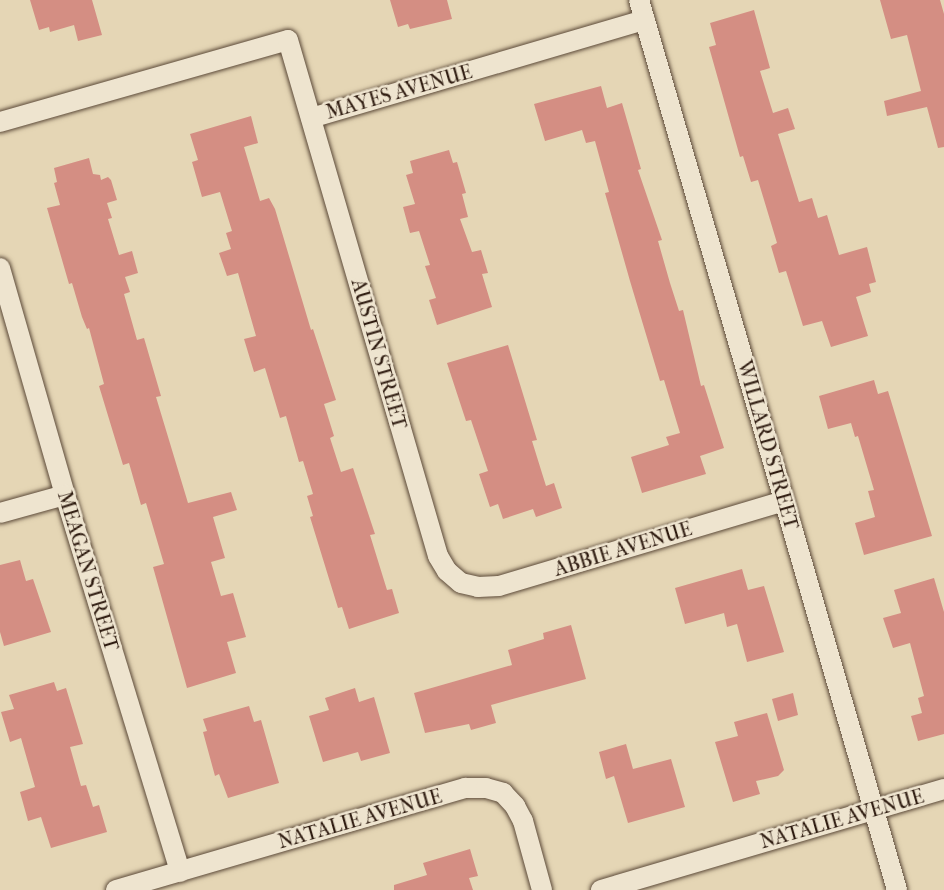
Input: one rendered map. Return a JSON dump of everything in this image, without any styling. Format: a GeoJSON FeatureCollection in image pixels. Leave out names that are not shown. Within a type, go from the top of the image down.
{"type":"FeatureCollection","features":[{"type":"Feature","properties":{"kind":"street","name":"WILLARD STREET"},"geometry":{"type":"LineString","coordinates":[[639,0],[897,890]]}},
{"type":"Feature","properties":{"kind":"street","name":"MAYES AVENUE"},"geometry":{"type":"LineString","coordinates":[[0,122],[288,40],[311,118],[645,20]]}},
{"type":"Feature","properties":{"kind":"street","name":"AUSTIN STREET"},"geometry":{"type":"LineString","coordinates":[[311,118],[438,556],[447,571],[461,583]]}},
{"type":"Feature","properties":{"kind":"street","name":"MEAGAN STREET"},"geometry":{"type":"LineString","coordinates":[[0,268],[65,495],[180,872]]}},
{"type":"Feature","properties":{"kind":"street"},"geometry":{"type":"LineString","coordinates":[[0,513],[65,495]]}},
{"type":"Feature","properties":{"kind":"street","name":"ABBIE AVENUE"},"geometry":{"type":"LineString","coordinates":[[461,583],[478,587],[499,586],[784,501]]}},
{"type":"Feature","properties":{"kind":"street","name":"NATALIE AVENUE"},"geometry":{"type":"LineString","coordinates":[[116,890],[465,788],[486,788],[503,793],[515,806],[523,821],[542,890]]}},
{"type":"Feature","properties":{"kind":"street","name":"NATALIE AVENUE"},"geometry":{"type":"LineString","coordinates":[[601,890],[944,789]]}},
{"type":"Feature","properties":{"kind":"building"},"geometry":{"type":"Polygon","coordinates":[[[30,0],[92,0],[102,35],[78,41],[74,25],[50,32],[49,27],[39,30],[30,0]]]}},
{"type":"Feature","properties":{"kind":"building"},"geometry":{"type":"Polygon","coordinates":[[[390,0],[447,0],[452,19],[410,29],[408,24],[398,27],[390,0]]]}},
{"type":"Feature","properties":{"kind":"building"},"geometry":{"type":"Polygon","coordinates":[[[880,0],[940,0],[944,14],[944,147],[938,148],[927,107],[887,116],[884,101],[921,91],[907,35],[891,39],[880,0]]]}},
{"type":"Feature","properties":{"kind":"building"},"geometry":{"type":"Polygon","coordinates":[[[754,10],[770,68],[760,71],[773,113],[788,108],[795,129],[778,134],[799,202],[812,198],[818,218],[827,215],[839,255],[867,247],[876,282],[869,284],[871,292],[856,297],[868,336],[831,347],[822,321],[803,326],[786,271],[779,273],[771,246],[777,243],[758,180],[751,182],[743,156],[740,157],[709,47],[716,45],[710,23],[754,10]]]}},
{"type":"Feature","properties":{"kind":"building"},"geometry":{"type":"Polygon","coordinates":[[[601,86],[607,108],[622,103],[641,169],[638,170],[662,240],[658,241],[670,283],[679,311],[683,310],[701,386],[704,385],[724,448],[700,456],[706,474],[642,493],[631,457],[669,445],[666,437],[680,433],[664,380],[660,381],[630,281],[605,193],[609,192],[595,141],[586,143],[582,130],[545,141],[534,104],[601,86]]]}},
{"type":"Feature","properties":{"kind":"building"},"geometry":{"type":"Polygon","coordinates":[[[251,116],[258,143],[244,147],[260,201],[269,198],[275,209],[311,330],[313,329],[336,400],[324,404],[334,436],[330,438],[341,472],[353,468],[375,534],[370,535],[387,590],[392,589],[399,613],[349,629],[342,607],[338,608],[310,517],[313,516],[307,496],[313,494],[303,461],[299,462],[286,416],[280,418],[265,368],[254,372],[244,339],[256,336],[238,273],[227,276],[219,253],[231,249],[226,233],[232,231],[220,192],[202,197],[192,162],[198,160],[190,134],[251,116]]]}},
{"type":"Feature","properties":{"kind":"building"},"geometry":{"type":"Polygon","coordinates":[[[449,150],[453,163],[457,162],[466,193],[462,194],[468,217],[460,219],[472,252],[481,250],[488,273],[482,274],[492,307],[437,325],[429,300],[436,298],[425,266],[430,265],[419,231],[410,233],[403,207],[415,204],[406,175],[413,173],[410,161],[449,150]]]}},
{"type":"Feature","properties":{"kind":"building"},"geometry":{"type":"Polygon","coordinates":[[[89,158],[93,174],[100,175],[101,180],[108,177],[111,180],[117,200],[107,203],[112,218],[108,219],[119,255],[132,251],[138,273],[125,277],[130,292],[124,294],[137,340],[144,338],[161,396],[156,397],[188,503],[231,492],[237,510],[213,517],[225,558],[211,562],[221,596],[233,593],[246,637],[227,642],[236,673],[187,688],[153,567],[164,564],[146,503],[141,505],[129,463],[123,465],[99,386],[104,384],[89,328],[87,329],[82,317],[72,283],[69,284],[47,208],[60,205],[54,183],[57,182],[54,168],[89,158]]]}},
{"type":"Feature","properties":{"kind":"building"},"geometry":{"type":"Polygon","coordinates":[[[508,345],[537,440],[532,441],[546,486],[554,483],[562,508],[536,517],[533,509],[503,519],[498,504],[490,507],[479,474],[488,471],[471,420],[466,421],[447,363],[508,345]]]}},
{"type":"Feature","properties":{"kind":"building"},"geometry":{"type":"Polygon","coordinates":[[[874,380],[878,394],[888,391],[932,536],[864,555],[855,523],[875,517],[868,491],[874,490],[858,436],[855,437],[851,423],[828,429],[819,396],[874,380]]]}},
{"type":"Feature","properties":{"kind":"building"},"geometry":{"type":"Polygon","coordinates":[[[20,560],[26,581],[33,579],[51,632],[4,646],[0,632],[0,565],[20,560]]]}},
{"type":"Feature","properties":{"kind":"building"},"geometry":{"type":"Polygon","coordinates":[[[742,569],[748,590],[764,586],[784,652],[747,662],[737,624],[727,627],[724,613],[685,624],[675,588],[742,569]]]}},
{"type":"Feature","properties":{"kind":"building"},"geometry":{"type":"Polygon","coordinates":[[[934,578],[944,612],[944,734],[918,741],[911,716],[922,713],[918,698],[924,696],[910,643],[893,648],[883,618],[901,613],[894,590],[934,578]]]}},
{"type":"Feature","properties":{"kind":"building"},"geometry":{"type":"Polygon","coordinates":[[[571,625],[586,679],[491,705],[496,723],[471,730],[469,724],[425,733],[414,693],[512,665],[508,650],[544,639],[543,633],[571,625]]]}},
{"type":"Feature","properties":{"kind":"building"},"geometry":{"type":"Polygon","coordinates":[[[54,682],[57,691],[66,688],[83,744],[70,747],[81,786],[86,785],[93,807],[99,805],[107,832],[51,848],[41,817],[28,821],[20,792],[35,787],[21,738],[10,742],[1,712],[14,709],[9,695],[54,682]]]}},
{"type":"Feature","properties":{"kind":"building"},"geometry":{"type":"Polygon","coordinates":[[[355,688],[359,702],[374,697],[390,753],[361,761],[358,752],[323,762],[309,716],[329,710],[325,698],[355,688]]]}},
{"type":"Feature","properties":{"kind":"building"},"geometry":{"type":"Polygon","coordinates":[[[793,693],[798,715],[778,721],[772,699],[793,693]]]}},
{"type":"Feature","properties":{"kind":"building"},"geometry":{"type":"Polygon","coordinates":[[[249,706],[254,722],[261,720],[279,783],[228,798],[219,774],[215,776],[203,732],[207,731],[203,719],[249,706]]]}},
{"type":"Feature","properties":{"kind":"building"},"geometry":{"type":"Polygon","coordinates":[[[767,713],[784,770],[778,776],[756,781],[760,794],[733,802],[715,742],[738,736],[734,722],[767,713]]]}},
{"type":"Feature","properties":{"kind":"building"},"geometry":{"type":"Polygon","coordinates":[[[626,744],[633,769],[671,759],[685,807],[628,823],[614,776],[606,779],[599,752],[626,744]]]}},
{"type":"Feature","properties":{"kind":"building"},"geometry":{"type":"Polygon","coordinates":[[[470,849],[478,876],[469,878],[473,890],[394,890],[394,885],[427,875],[423,863],[470,849]]]}}]}
